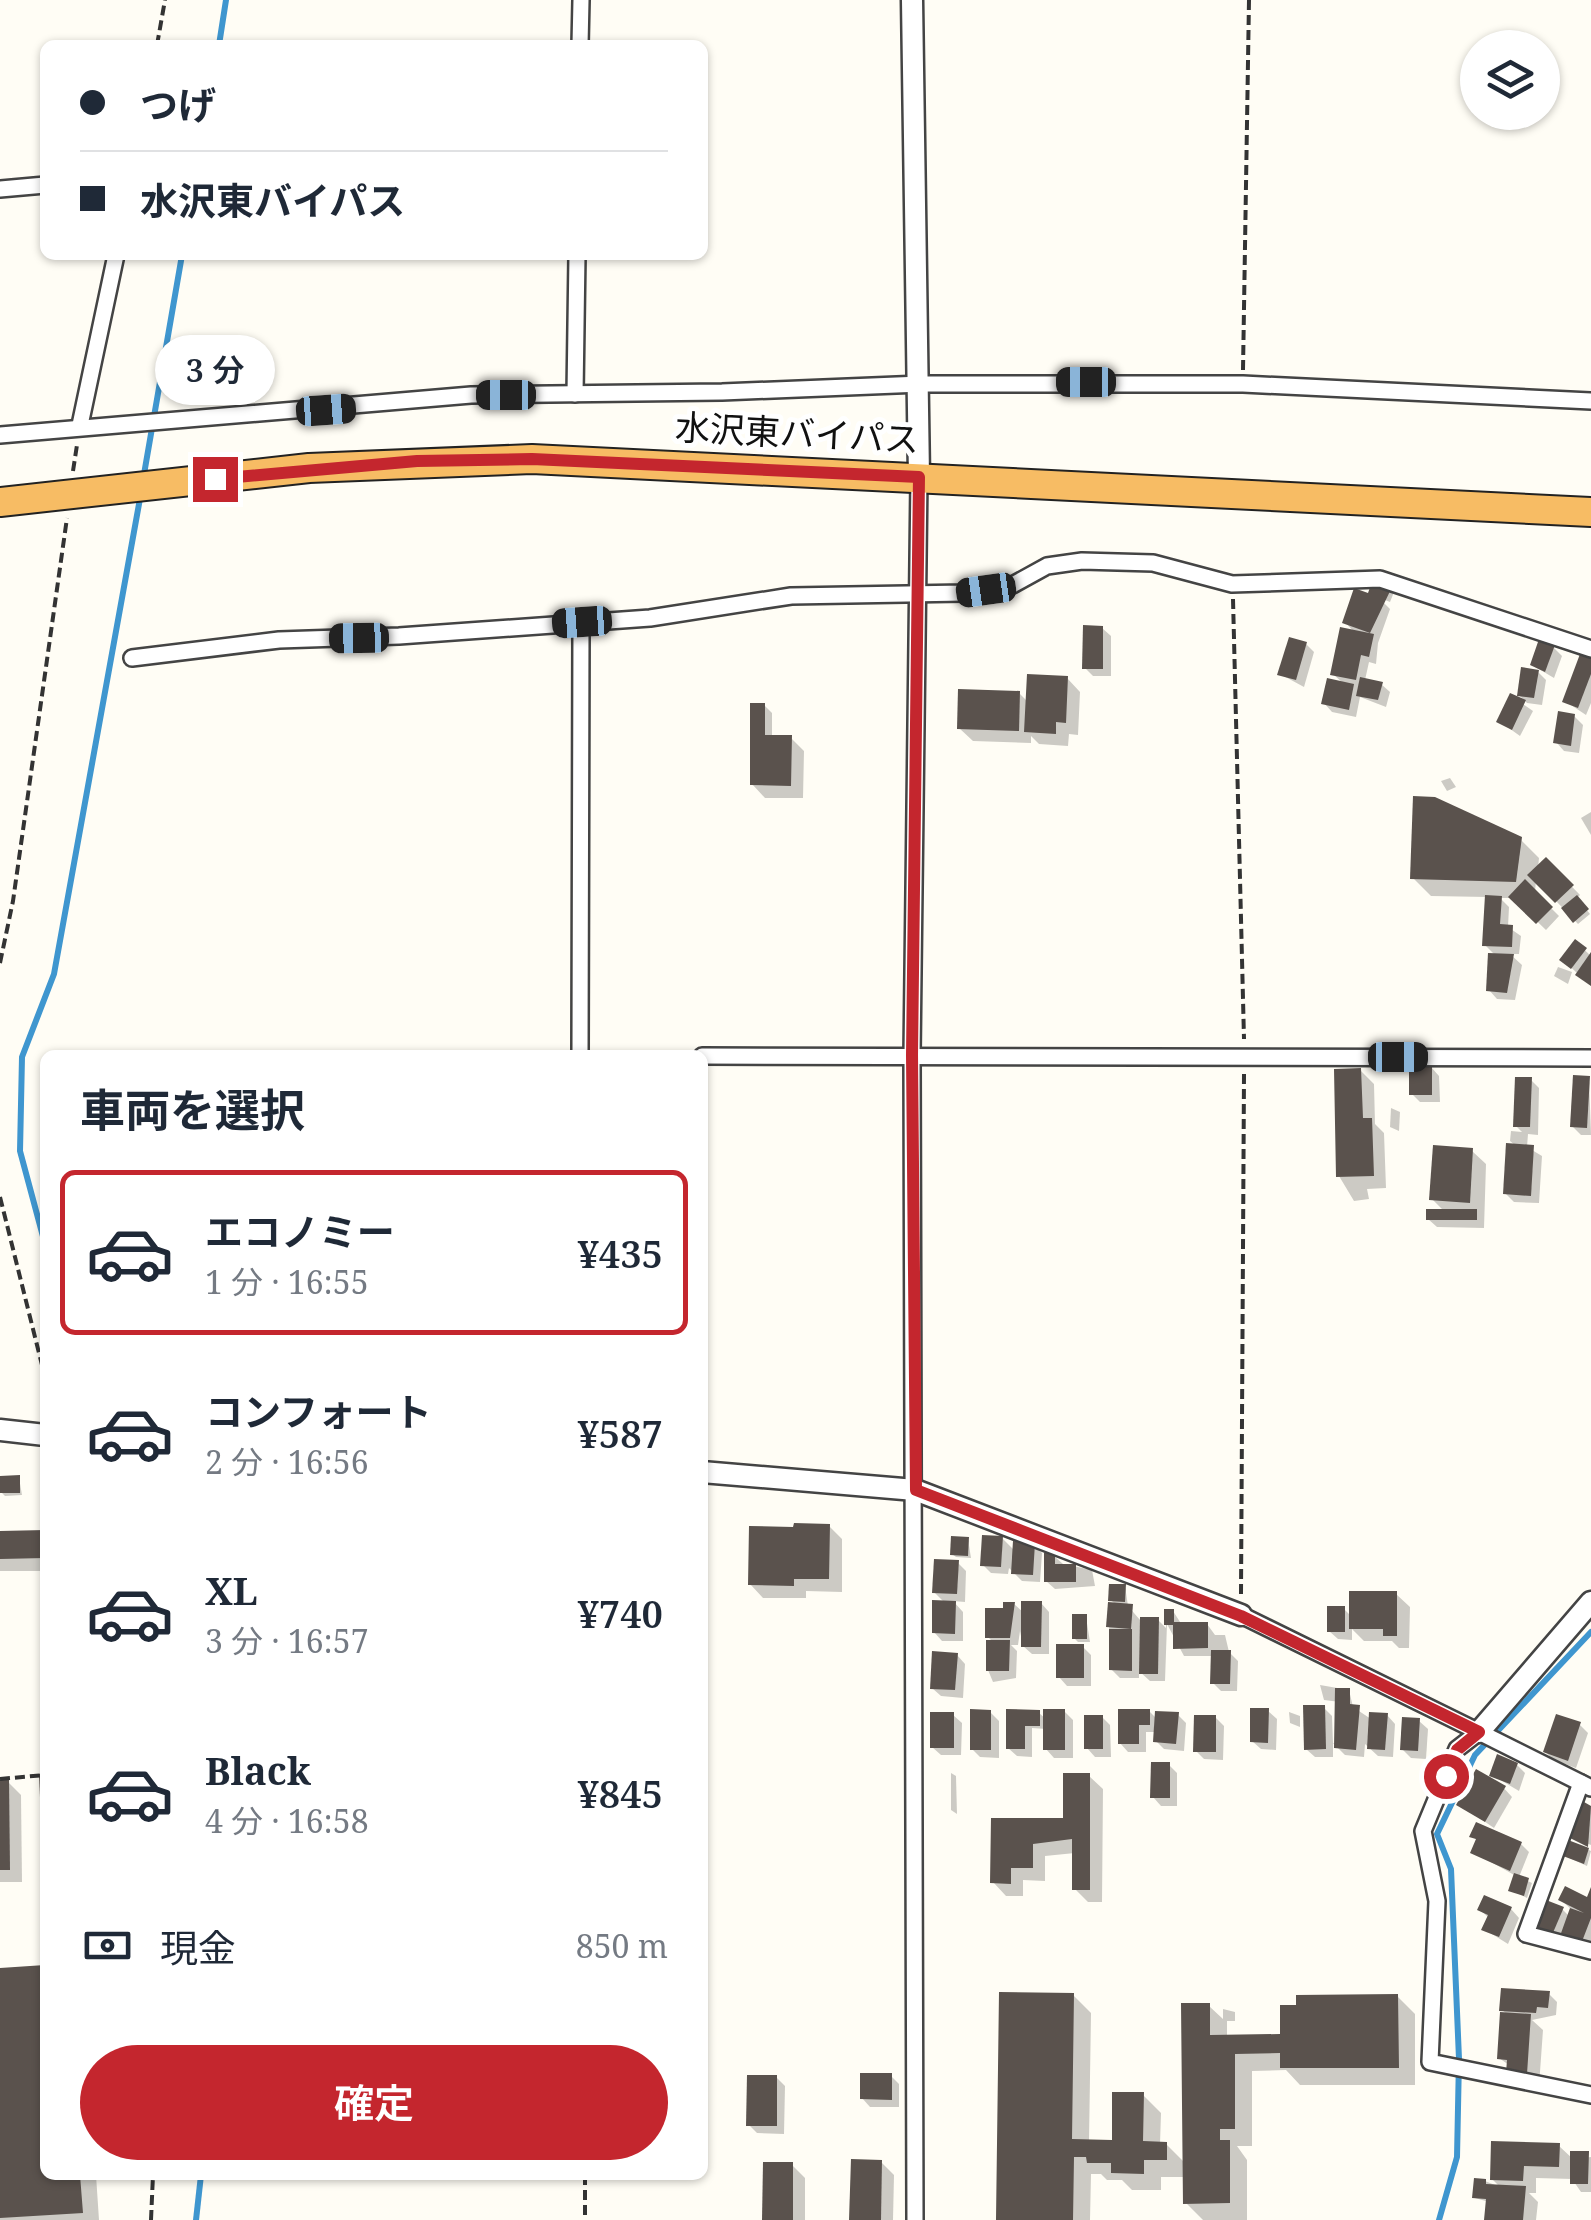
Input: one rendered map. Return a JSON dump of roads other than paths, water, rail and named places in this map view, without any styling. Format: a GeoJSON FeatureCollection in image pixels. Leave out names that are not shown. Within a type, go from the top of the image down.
{"type":"FeatureCollection","features":[{"type":"Feature","properties":{"kind":"highway","name":"水沢東バイパス"},"geometry":{"type":"LineString","coordinates":[[0,502],[345,466],[532,459],[1591,512]]}},
{"type":"Feature","properties":{"kind":"street"},"geometry":{"type":"LineString","coordinates":[[580,40],[581,0]]}},
{"type":"Feature","properties":{"kind":"street"},"geometry":{"type":"LineString","coordinates":[[912,0],[921,384],[912,1055],[915,2220]]}},
{"type":"Feature","properties":{"kind":"street"},"geometry":{"type":"LineString","coordinates":[[0,189],[40,185]]}},
{"type":"Feature","properties":{"kind":"street"},"geometry":{"type":"LineString","coordinates":[[80,425],[115,260]]}},
{"type":"Feature","properties":{"kind":"street"},"geometry":{"type":"LineString","coordinates":[[574,394],[576,260]]}},
{"type":"Feature","properties":{"kind":"street"},"geometry":{"type":"LineString","coordinates":[[0,435],[80,425],[190,420],[471,395],[921,384],[1243,384],[1591,401]]}},
{"type":"Feature","properties":{"kind":"street"},"geometry":{"type":"LineString","coordinates":[[132,658],[279,640],[398,636],[650,618],[791,596],[1007,588],[1047,566],[1082,561],[1154,563],[1232,584],[1380,578],[1591,649]]}},
{"type":"Feature","properties":{"kind":"street"},"geometry":{"type":"LineString","coordinates":[[580,1050],[582,622]]}},
{"type":"Feature","properties":{"kind":"street"},"geometry":{"type":"LineString","coordinates":[[708,1056],[1591,1058]]}},
{"type":"Feature","properties":{"kind":"street"},"geometry":{"type":"LineString","coordinates":[[0,1430],[40,1435]]}},
{"type":"Feature","properties":{"kind":"street"},"geometry":{"type":"LineString","coordinates":[[708,1473],[916,1490],[1241,1616],[1586,1786],[1526,1934],[1591,1951]]}},
{"type":"Feature","properties":{"kind":"street"},"geometry":{"type":"LineString","coordinates":[[1591,1602],[1479,1732],[1457,1750],[1423,1830],[1437,1900],[1430,2062],[1591,2095]]}},
{"type":"Feature","properties":{"kind":"waterway"},"geometry":{"type":"LineString","coordinates":[[220,40],[226,0]]}},
{"type":"Feature","properties":{"kind":"waterway"},"geometry":{"type":"LineString","coordinates":[[143,480],[181,260]]}},
{"type":"Feature","properties":{"kind":"waterway"},"geometry":{"type":"LineString","coordinates":[[40,1225],[20,1151],[22,1057],[54,974],[141,493]]}},
{"type":"Feature","properties":{"kind":"waterway"},"geometry":{"type":"LineString","coordinates":[[1439,2220],[1457,2157],[1459,2059],[1451,1869],[1437,1834],[1475,1755],[1591,1632]]}},
{"type":"Feature","properties":{"kind":"waterway"},"geometry":{"type":"LineString","coordinates":[[196,2220],[200,2180]]}}]}
